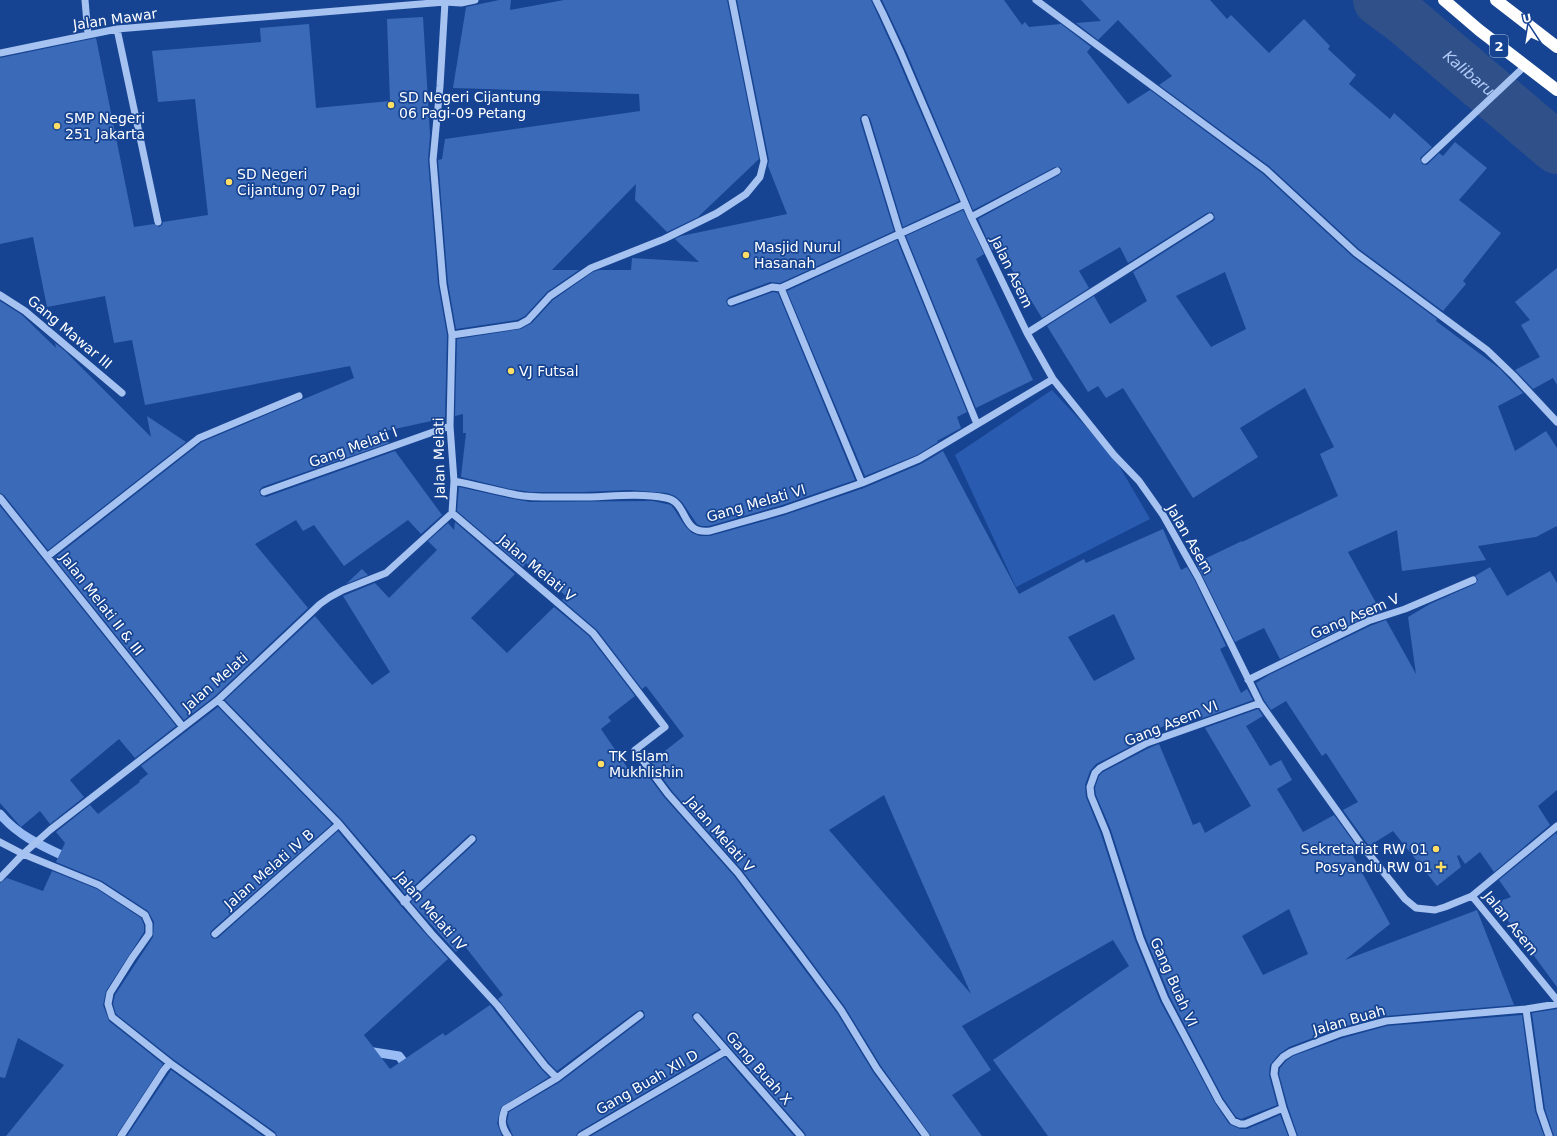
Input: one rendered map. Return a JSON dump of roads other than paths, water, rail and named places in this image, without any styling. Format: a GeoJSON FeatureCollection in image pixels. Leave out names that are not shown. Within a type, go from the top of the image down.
{"type":"FeatureCollection","features":[{"type":"Feature","properties":{"kind":"highway","name":"2"},"geometry":{"type":"LineString","coordinates":[[1444,0],[1479,30],[1557,90]]}},
{"type":"Feature","properties":{"kind":"highway","name":"2"},"geometry":{"type":"LineString","coordinates":[[1496,0],[1557,47]]}},
{"type":"Feature","properties":{"kind":"street"},"geometry":{"type":"LineString","coordinates":[[85,0],[88,35]]}},
{"type":"Feature","properties":{"kind":"street","name":"Jalan Mawar"},"geometry":{"type":"LineString","coordinates":[[0,53],[117,29],[475,0]]}},
{"type":"Feature","properties":{"kind":"street"},"geometry":{"type":"LineString","coordinates":[[452,335],[519,325],[528,320],[550,296],[591,268],[664,239],[717,214],[746,194],[757,182],[762,172],[764,161],[732,0]]}},
{"type":"Feature","properties":{"kind":"street","name":"Jalan Asem"},"geometry":{"type":"LineString","coordinates":[[876,0],[884,14],[971,217],[1052,379],[1114,455],[1139,481],[1163,515],[1198,577],[1260,703],[1360,843],[1405,899],[1416,908],[1435,910],[1472,896],[1557,1000]]}},
{"type":"Feature","properties":{"kind":"street"},"geometry":{"type":"LineString","coordinates":[[1036,0],[1266,170],[1356,253],[1487,350],[1514,376],[1557,422]]}},
{"type":"Feature","properties":{"kind":"street","name":"Jalan Melati"},"geometry":{"type":"LineString","coordinates":[[0,878],[50,830],[218,700],[320,604],[336,594],[386,574],[452,513],[454,481],[450,426],[452,335],[443,284],[433,160],[440,86],[445,2]]}},
{"type":"Feature","properties":{"kind":"street"},"geometry":{"type":"LineString","coordinates":[[117,29],[158,222]]}},
{"type":"Feature","properties":{"kind":"street"},"geometry":{"type":"LineString","coordinates":[[1425,160],[1525,66]]}},
{"type":"Feature","properties":{"kind":"street"},"geometry":{"type":"LineString","coordinates":[[865,119],[900,234],[977,424]]}},
{"type":"Feature","properties":{"kind":"street"},"geometry":{"type":"LineString","coordinates":[[971,217],[1057,172]]}},
{"type":"Feature","properties":{"kind":"street"},"geometry":{"type":"LineString","coordinates":[[731,302],[772,287],[782,288],[965,204]]}},
{"type":"Feature","properties":{"kind":"street"},"geometry":{"type":"LineString","coordinates":[[1028,333],[1210,217]]}},
{"type":"Feature","properties":{"kind":"street"},"geometry":{"type":"LineString","coordinates":[[782,288],[862,483]]}},
{"type":"Feature","properties":{"kind":"street","name":"Gang Mawar III"},"geometry":{"type":"LineString","coordinates":[[0,295],[25,311],[122,393]]}},
{"type":"Feature","properties":{"kind":"street","name":"Gang Melati VI"},"geometry":{"type":"LineString","coordinates":[[454,481],[518,495],[574,497],[635,495],[667,498],[675,501],[690,526],[704,532],[784,510],[862,483],[920,459],[1052,379]]}},
{"type":"Feature","properties":{"kind":"street"},"geometry":{"type":"LineString","coordinates":[[48,556],[199,438],[299,396]]}},
{"type":"Feature","properties":{"kind":"street","name":"Gang Melati I"},"geometry":{"type":"LineString","coordinates":[[264,492],[450,426]]}},
{"type":"Feature","properties":{"kind":"street","name":"Jalan Melati II & III"},"geometry":{"type":"LineString","coordinates":[[0,498],[48,556],[183,727]]}},
{"type":"Feature","properties":{"kind":"street","name":"Jalan Melati V"},"geometry":{"type":"LineString","coordinates":[[452,513],[593,633],[598,639],[664,727],[635,750],[668,794],[738,872],[841,1010],[877,1068],[926,1136]]}},
{"type":"Feature","properties":{"kind":"street","name":"Gang Asem V"},"geometry":{"type":"LineString","coordinates":[[1248,680],[1368,621],[1405,608],[1473,580]]}},
{"type":"Feature","properties":{"kind":"street","name":"Jalan Melati IV"},"geometry":{"type":"LineString","coordinates":[[218,700],[339,824],[431,933],[498,1006],[545,1066],[557,1078]]}},
{"type":"Feature","properties":{"kind":"street","name":"Gang Asem VI"},"geometry":{"type":"LineString","coordinates":[[1091,796],[1090,787],[1095,773],[1100,768],[1147,743],[1260,703]]}},
{"type":"Feature","properties":{"kind":"street","name":"Gang Buah VI"},"geometry":{"type":"LineString","coordinates":[[1091,796],[1106,832],[1140,938],[1165,999],[1219,1101],[1230,1118],[1240,1124],[1245,1124],[1283,1108]]}},
{"type":"Feature","properties":{"kind":"street","name":"Jalan Melati IV B"},"geometry":{"type":"LineString","coordinates":[[215,934],[339,824]]}},
{"type":"Feature","properties":{"kind":"street"},"geometry":{"type":"LineString","coordinates":[[1472,896],[1557,826]]}},
{"type":"Feature","properties":{"kind":"street"},"geometry":{"type":"LineString","coordinates":[[404,902],[472,838]]}},
{"type":"Feature","properties":{"kind":"street"},"geometry":{"type":"LineString","coordinates":[[0,842],[99,885],[145,915],[149,924],[149,934],[110,993],[108,1004],[112,1017],[170,1063],[272,1136]]}},
{"type":"Feature","properties":{"kind":"street","name":"Jalan Buah"},"geometry":{"type":"LineString","coordinates":[[1294,1136],[1274,1080],[1275,1066],[1283,1057],[1291,1052],[1341,1033],[1386,1021],[1526,1009],[1557,1004]]}},
{"type":"Feature","properties":{"kind":"street"},"geometry":{"type":"LineString","coordinates":[[1526,1009],[1540,1110],[1549,1136]]}},
{"type":"Feature","properties":{"kind":"street"},"geometry":{"type":"LineString","coordinates":[[508,1136],[504,1130],[502,1119],[505,1109],[557,1078],[640,1015]]}},
{"type":"Feature","properties":{"kind":"street","name":"Gang Buah X"},"geometry":{"type":"LineString","coordinates":[[697,1017],[798,1135]]}},
{"type":"Feature","properties":{"kind":"street","name":"Gang Buah XII D"},"geometry":{"type":"LineString","coordinates":[[581,1136],[726,1051]]}},
{"type":"Feature","properties":{"kind":"street"},"geometry":{"type":"LineString","coordinates":[[121,1136],[170,1063]]}},
{"type":"Feature","properties":{"kind":"waterway","name":"Kalibaru"},"geometry":{"type":"LineString","coordinates":[[1379,0],[1402,17],[1557,148]]}},
{"type":"Feature","properties":{"kind":"waterway"},"geometry":{"type":"LineString","coordinates":[[0,814],[23,835],[70,859]]}},
{"type":"Feature","properties":{"kind":"waterway"},"geometry":{"type":"LineString","coordinates":[[367,1051],[399,1056],[409,1069]]}},
{"type":"Feature","properties":{"kind":"place","name":"SD Negeri Cijantung 06 Pagi-09 Petang"},"geometry":{"type":"Point","coordinates":[391,105]}},
{"type":"Feature","properties":{"kind":"place","name":"SMP Negeri 251 Jakarta"},"geometry":{"type":"Point","coordinates":[57,126]}},
{"type":"Feature","properties":{"kind":"place","name":"SD Negeri Cijantung 07 Pagi"},"geometry":{"type":"Point","coordinates":[229,182]}},
{"type":"Feature","properties":{"kind":"place","name":"Masjid Nurul Hasanah"},"geometry":{"type":"Point","coordinates":[746,255]}},
{"type":"Feature","properties":{"kind":"place","name":"VJ Futsal"},"geometry":{"type":"Point","coordinates":[511,371]}},
{"type":"Feature","properties":{"kind":"place","name":"TK Islam Mukhlishin"},"geometry":{"type":"Point","coordinates":[601,764]}},
{"type":"Feature","properties":{"kind":"place","name":"Sekretariat RW 01"},"geometry":{"type":"Point","coordinates":[1436,849]}},
{"type":"Feature","properties":{"kind":"place","name":"Posyandu RW 01"},"geometry":{"type":"Point","coordinates":[1441,867]}}]}
